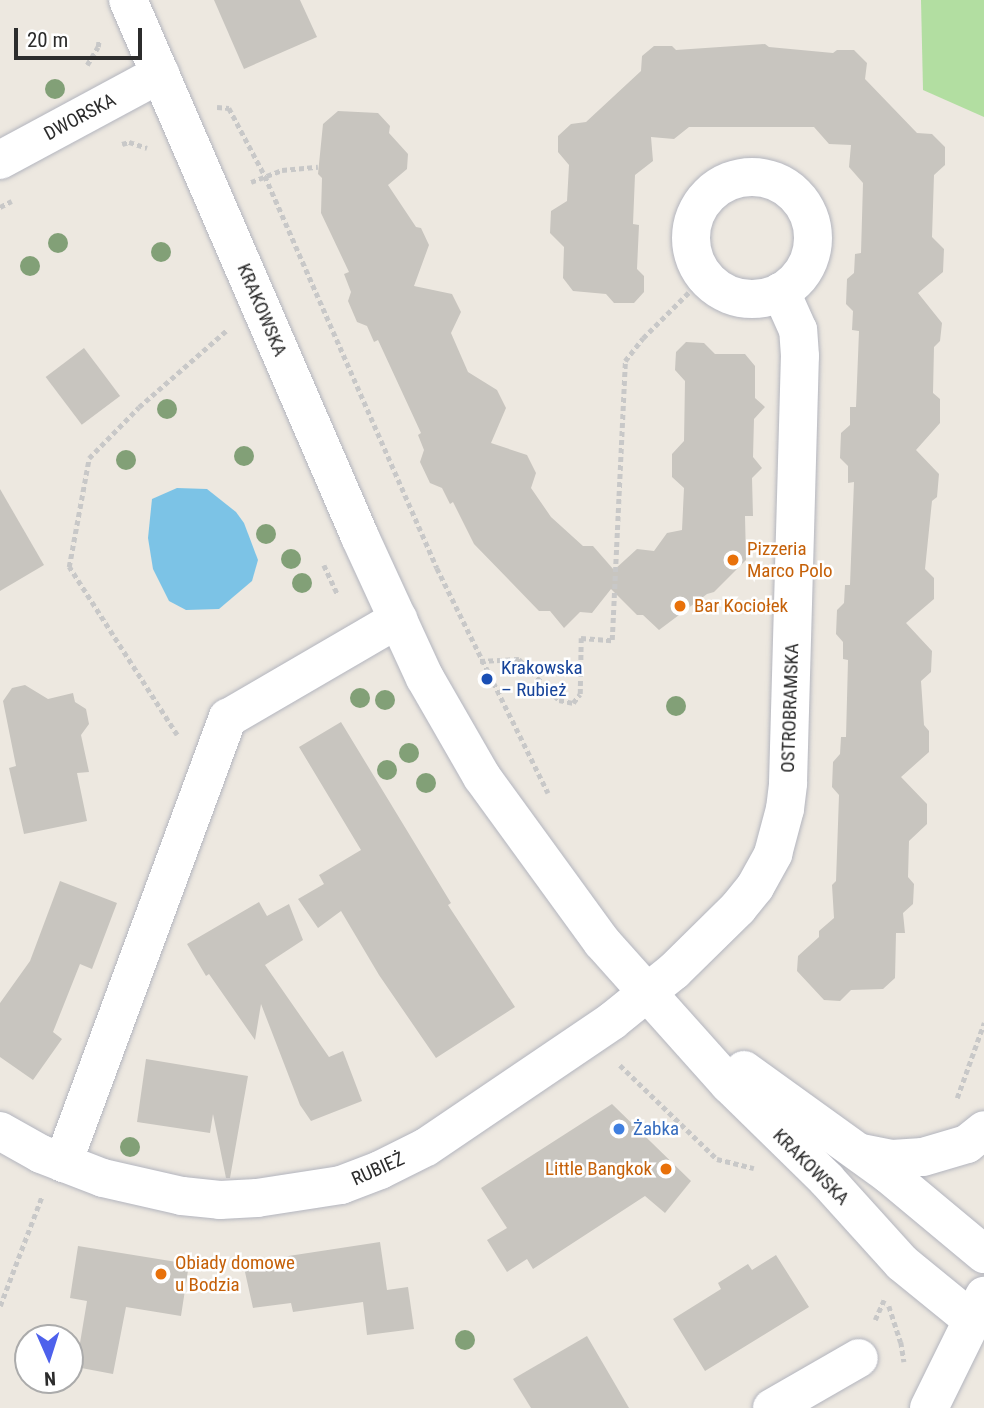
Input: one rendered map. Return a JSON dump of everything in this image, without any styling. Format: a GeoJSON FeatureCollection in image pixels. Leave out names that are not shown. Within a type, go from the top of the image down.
{"type":"FeatureCollection","features":[{"type":"Feature","properties":{"kind":"street","name":"KRAKOWSKA"},"geometry":{"type":"LineString","coordinates":[[128,0],[398,619],[425,678],[482,777],[602,942],[729,1084],[826,1180],[902,1262],[980,1316]]}},
{"type":"Feature","properties":{"kind":"street","name":"DWORSKA"},"geometry":{"type":"LineString","coordinates":[[0,160],[160,74]]}},
{"type":"Feature","properties":{"kind":"street"},"geometry":{"type":"LineString","coordinates":[[760,177],[782,184],[794,194],[807,213],[812,228],[812,250],[799,278],[781,292],[766,298],[744,299],[722,292],[704,277],[693,256],[690,241],[696,212],[705,198],[723,184],[737,178],[760,177]]}},
{"type":"Feature","properties":{"kind":"street","name":"OSTROBRAMSKA"},"geometry":{"type":"LineString","coordinates":[[649,992],[703,944],[755,887],[774,854],[785,809],[800,356],[798,330],[781,292]]}},
{"type":"Feature","properties":{"kind":"street"},"geometry":{"type":"LineString","coordinates":[[54,1175],[228,719],[398,619]]}},
{"type":"Feature","properties":{"kind":"street","name":"KRAKOWSKA"},"geometry":{"type":"LineString","coordinates":[[649,992],[783,1101],[888,1174],[984,1254]]}},
{"type":"Feature","properties":{"kind":"street","name":"RUBIEŻ"},"geometry":{"type":"LineString","coordinates":[[0,1131],[54,1175],[220,1200],[302,1193],[341,1185],[380,1170],[436,1140],[509,1094],[649,992]]}},
{"type":"Feature","properties":{"kind":"street"},"geometry":{"type":"LineString","coordinates":[[855,1151],[892,1159],[923,1157],[967,1144],[984,1130]]}},
{"type":"Feature","properties":{"kind":"street"},"geometry":{"type":"LineString","coordinates":[[929,1408],[980,1316]]}},
{"type":"Feature","properties":{"kind":"street"},"geometry":{"type":"LineString","coordinates":[[772,1408],[859,1358]]}},
{"type":"Feature","properties":{"kind":"path"},"geometry":{"type":"LineString","coordinates":[[82,72],[98,47],[100,30]]}},
{"type":"Feature","properties":{"kind":"path"},"geometry":{"type":"LineString","coordinates":[[204,105],[229,108],[265,176],[480,661],[555,803]]}},
{"type":"Feature","properties":{"kind":"path"},"geometry":{"type":"LineString","coordinates":[[242,186],[282,170],[318,167]]}},
{"type":"Feature","properties":{"kind":"path"},"geometry":{"type":"LineString","coordinates":[[480,661],[519,659],[559,700],[573,703],[580,694],[581,638],[612,640],[625,360],[643,338],[704,277]]}},
{"type":"Feature","properties":{"kind":"path"},"geometry":{"type":"LineString","coordinates":[[206,779],[69,568],[89,458],[139,407],[236,323]]}},
{"type":"Feature","properties":{"kind":"path"},"geometry":{"type":"LineString","coordinates":[[0,1306],[54,1175]]}},
{"type":"Feature","properties":{"kind":"green space"},"geometry":{"type":"Polygon","coordinates":[[[921,0],[984,0],[984,117],[923,90],[921,0]]]}},
{"type":"Feature","properties":{"kind":"water"},"geometry":{"type":"Polygon","coordinates":[[[177,488],[207,489],[236,512],[244,523],[258,560],[252,581],[219,609],[186,610],[169,601],[153,569],[148,538],[152,499],[177,488]]]}},
{"type":"Feature","properties":{"kind":"building"},"geometry":{"type":"Polygon","coordinates":[[[214,0],[300,0],[317,37],[244,69],[214,0]]]}},
{"type":"Feature","properties":{"kind":"building"},"geometry":{"type":"Polygon","coordinates":[[[765,44],[769,47],[833,53],[837,50],[854,50],[867,63],[865,79],[917,133],[932,134],[945,147],[945,165],[934,175],[932,237],[944,249],[943,272],[918,293],[942,323],[940,341],[934,347],[933,393],[940,399],[940,423],[916,450],[939,474],[937,497],[932,501],[925,569],[934,578],[934,599],[906,623],[932,651],[931,672],[921,681],[924,725],[929,731],[929,752],[901,777],[927,804],[927,824],[909,841],[908,877],[914,884],[913,904],[903,913],[905,933],[896,933],[895,978],[883,989],[851,990],[840,1001],[824,1000],[797,971],[798,956],[819,937],[819,931],[834,918],[832,885],[836,881],[839,795],[832,787],[833,762],[840,754],[841,737],[846,737],[848,660],[843,659],[843,642],[836,634],[837,610],[844,603],[845,585],[850,585],[854,482],[848,483],[848,466],[840,458],[841,433],[850,425],[850,407],[856,407],[859,331],[852,330],[853,311],[846,304],[847,279],[854,273],[855,254],[861,253],[863,183],[849,167],[851,145],[829,144],[814,127],[689,127],[674,139],[651,137],[653,161],[635,175],[633,224],[639,225],[637,269],[644,276],[644,292],[634,303],[614,303],[606,294],[573,291],[563,278],[564,247],[550,233],[551,211],[567,201],[569,165],[558,152],[558,136],[571,124],[586,122],[641,71],[642,56],[654,46],[672,46],[676,50],[765,44]]]}},
{"type":"Feature","properties":{"kind":"building"},"geometry":{"type":"Polygon","coordinates":[[[338,111],[378,113],[390,126],[389,133],[408,154],[407,169],[388,185],[416,227],[421,228],[429,245],[414,286],[452,294],[461,312],[451,333],[468,372],[497,390],[506,408],[491,443],[527,455],[536,473],[531,488],[551,517],[583,546],[593,546],[614,570],[637,549],[654,551],[667,533],[682,530],[684,488],[672,477],[672,454],[684,441],[685,381],[675,370],[676,352],[686,342],[704,343],[715,354],[745,354],[755,366],[755,398],[765,407],[754,419],[753,457],[762,468],[752,478],[753,516],[745,516],[746,560],[714,592],[707,594],[659,630],[643,615],[637,615],[611,589],[592,613],[580,612],[564,628],[550,611],[539,611],[474,544],[453,502],[450,504],[442,488],[430,483],[420,462],[424,450],[418,435],[421,433],[378,340],[374,342],[367,326],[357,322],[348,301],[351,292],[344,274],[349,272],[321,213],[322,178],[318,174],[323,124],[338,111]]]}},
{"type":"Feature","properties":{"kind":"building"},"geometry":{"type":"Polygon","coordinates":[[[84,348],[120,396],[82,425],[46,377],[84,348]]]}},
{"type":"Feature","properties":{"kind":"building"},"geometry":{"type":"Polygon","coordinates":[[[0,489],[44,565],[0,591],[0,489]]]}},
{"type":"Feature","properties":{"kind":"building"},"geometry":{"type":"Polygon","coordinates":[[[25,685],[48,699],[73,693],[75,702],[86,709],[89,724],[81,735],[89,772],[77,773],[87,821],[24,834],[9,768],[16,766],[3,701],[12,688],[25,685]]]}},
{"type":"Feature","properties":{"kind":"building"},"geometry":{"type":"Polygon","coordinates":[[[341,722],[451,903],[448,905],[515,1007],[436,1058],[379,975],[341,911],[318,928],[298,899],[324,884],[319,875],[361,850],[299,747],[341,722]]]}},
{"type":"Feature","properties":{"kind":"building"},"geometry":{"type":"Polygon","coordinates":[[[60,881],[117,903],[92,969],[80,964],[53,1032],[62,1039],[33,1080],[0,1057],[0,1003],[30,961],[60,881]]]}},
{"type":"Feature","properties":{"kind":"building"},"geometry":{"type":"Polygon","coordinates":[[[259,902],[267,916],[289,904],[303,940],[265,965],[329,1057],[343,1051],[362,1101],[311,1121],[300,1105],[261,1004],[255,1040],[209,974],[206,976],[187,944],[259,902]]]}},
{"type":"Feature","properties":{"kind":"building"},"geometry":{"type":"Polygon","coordinates":[[[146,1059],[248,1076],[230,1178],[226,1178],[213,1114],[210,1133],[137,1122],[146,1059]]]}},
{"type":"Feature","properties":{"kind":"building"},"geometry":{"type":"Polygon","coordinates":[[[612,1104],[691,1181],[665,1213],[645,1196],[533,1269],[527,1259],[507,1272],[487,1240],[507,1228],[481,1188],[612,1104]]]}},
{"type":"Feature","properties":{"kind":"building"},"geometry":{"type":"Polygon","coordinates":[[[380,1242],[387,1290],[408,1287],[414,1329],[367,1335],[363,1302],[293,1312],[291,1303],[253,1308],[243,1263],[380,1242]]]}},
{"type":"Feature","properties":{"kind":"building"},"geometry":{"type":"Polygon","coordinates":[[[78,1246],[189,1264],[181,1316],[126,1307],[113,1374],[84,1369],[83,1324],[87,1301],[70,1298],[78,1246]]]}},
{"type":"Feature","properties":{"kind":"building"},"geometry":{"type":"Polygon","coordinates":[[[776,1255],[809,1307],[705,1371],[673,1319],[721,1289],[718,1283],[748,1264],[752,1270],[776,1255]]]}},
{"type":"Feature","properties":{"kind":"building"},"geometry":{"type":"Polygon","coordinates":[[[587,1336],[629,1408],[531,1408],[513,1379],[587,1336]]]}},
{"type":"Feature","properties":{"kind":"place","name":"Pizzeria Marco Polo"},"geometry":{"type":"Point","coordinates":[733,560]}},
{"type":"Feature","properties":{"kind":"place","name":"Bar Kociołek"},"geometry":{"type":"Point","coordinates":[680,606]}},
{"type":"Feature","properties":{"kind":"place","name":"Krakowska – Rubież"},"geometry":{"type":"Point","coordinates":[487,679]}},
{"type":"Feature","properties":{"kind":"place","name":"Żabka"},"geometry":{"type":"Point","coordinates":[619,1129]}},
{"type":"Feature","properties":{"kind":"place","name":"Little Bangkok"},"geometry":{"type":"Point","coordinates":[666,1169]}},
{"type":"Feature","properties":{"kind":"place","name":"Obiady domowe u Bodzia"},"geometry":{"type":"Point","coordinates":[161,1274]}}]}
